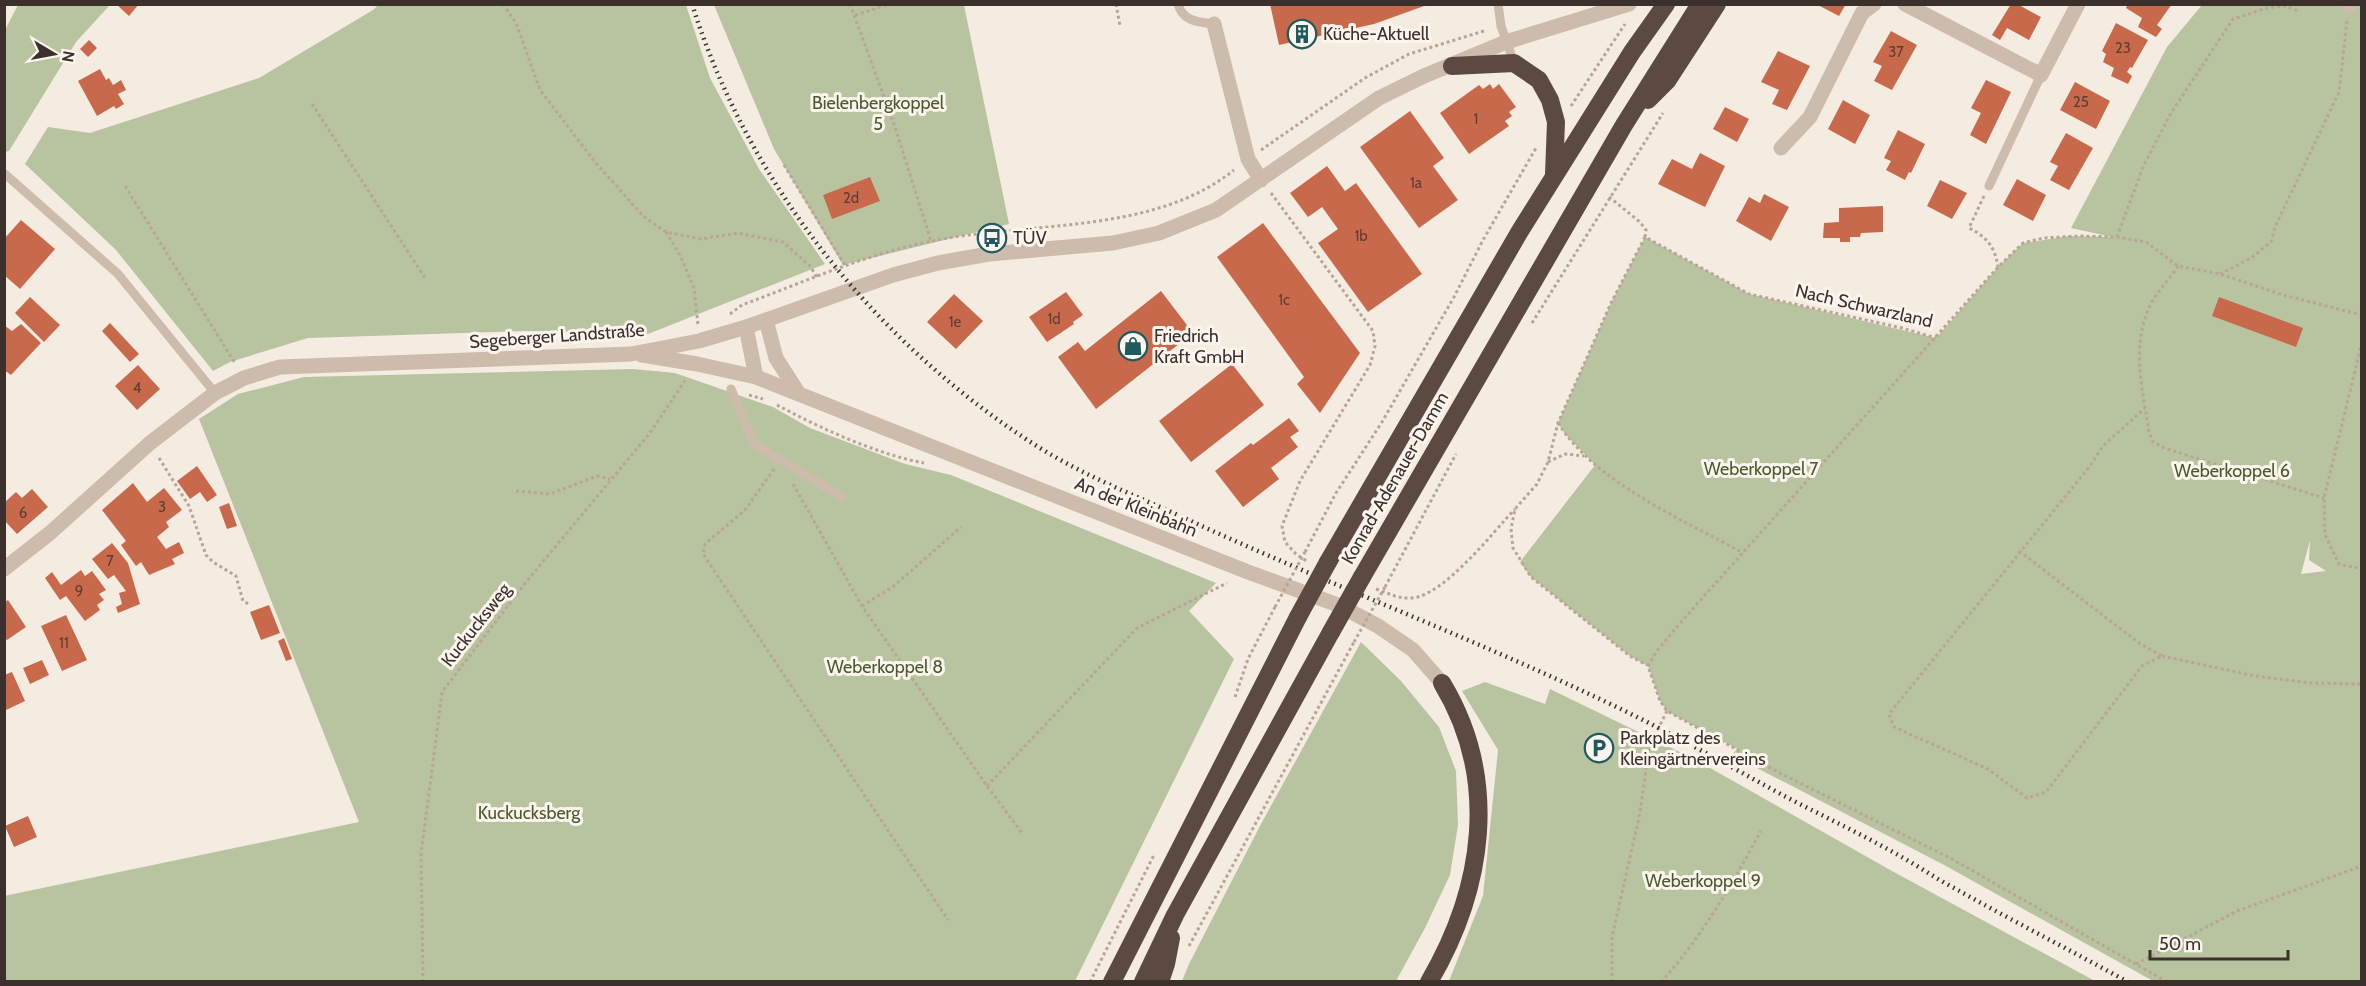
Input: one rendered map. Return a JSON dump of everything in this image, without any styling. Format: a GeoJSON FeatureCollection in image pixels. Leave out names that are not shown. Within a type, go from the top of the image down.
{"type":"FeatureCollection","features":[{"type":"Feature","properties":{"kind":"highway"},"geometry":{"type":"LineString","coordinates":[[1632,52],[1656,4]]}},
{"type":"Feature","properties":{"kind":"highway","name":"Konrad-Adenauer-Damm"},"geometry":{"type":"LineString","coordinates":[[1112,981],[1298,617],[1321,563],[1554,176],[1632,52],[1666,4]]}},
{"type":"Feature","properties":{"kind":"highway","name":"Konrad-Adenauer-Damm"},"geometry":{"type":"LineString","coordinates":[[1143,981],[1175,915],[1331,632],[1364,581],[1624,125],[1700,4]]}},
{"type":"Feature","properties":{"kind":"highway"},"geometry":{"type":"LineString","coordinates":[[1624,125],[1667,81],[1717,4]]}},
{"type":"Feature","properties":{"kind":"highway"},"geometry":{"type":"LineString","coordinates":[[1452,66],[1514,63],[1539,80],[1550,100],[1556,122],[1554,176]]}},
{"type":"Feature","properties":{"kind":"highway"},"geometry":{"type":"LineString","coordinates":[[1429,981],[1452,934],[1469,888],[1479,814],[1478,785],[1468,736],[1442,683]]}},
{"type":"Feature","properties":{"kind":"highway"},"geometry":{"type":"LineString","coordinates":[[1160,981],[1166,964],[1175,915]]}},
{"type":"Feature","properties":{"kind":"street"},"geometry":{"type":"LineString","coordinates":[[1781,148],[1810,117],[1862,14],[1874,4]]}},
{"type":"Feature","properties":{"kind":"street"},"geometry":{"type":"LineString","coordinates":[[1905,4],[2041,75],[2078,4]]}},
{"type":"Feature","properties":{"kind":"street","name":"Segeberger Landstraße"},"geometry":{"type":"LineString","coordinates":[[4,569],[50,533],[150,443],[214,393],[244,378],[280,368],[631,354],[699,341],[746,327],[893,275],[938,262],[989,254],[1113,243],[1159,233],[1216,210],[1379,98],[1424,76],[1506,42],[1628,12]]}},
{"type":"Feature","properties":{"kind":"street"},"geometry":{"type":"LineString","coordinates":[[1214,24],[1248,159],[1261,180]]}},
{"type":"Feature","properties":{"kind":"street"},"geometry":{"type":"LineString","coordinates":[[766,320],[776,358],[799,394]]}},
{"type":"Feature","properties":{"kind":"street"},"geometry":{"type":"LineString","coordinates":[[746,327],[756,377]]}},
{"type":"Feature","properties":{"kind":"street","name":"An der Kleinbahn"},"geometry":{"type":"LineString","coordinates":[[631,354],[697,364],[756,377],[1248,572],[1338,605],[1378,626],[1413,650],[1442,683]]}},
{"type":"Feature","properties":{"kind":"lane"},"geometry":{"type":"LineString","coordinates":[[1178,4],[1180,13],[1190,20],[1214,24]]}},
{"type":"Feature","properties":{"kind":"lane"},"geometry":{"type":"LineString","coordinates":[[1498,4],[1506,42],[1514,63]]}},
{"type":"Feature","properties":{"kind":"lane"},"geometry":{"type":"LineString","coordinates":[[1989,186],[2041,75]]}},
{"type":"Feature","properties":{"kind":"lane"},"geometry":{"type":"LineString","coordinates":[[5,174],[118,274],[214,393]]}},
{"type":"Feature","properties":{"kind":"lane"},"geometry":{"type":"LineString","coordinates":[[731,389],[754,444],[842,497]]}},
{"type":"Feature","properties":{"kind":"path"},"geometry":{"type":"LineString","coordinates":[[503,4],[516,23],[540,90],[595,162],[643,216],[666,232],[701,239],[738,233],[783,242],[810,266],[817,277]]}},
{"type":"Feature","properties":{"kind":"path"},"geometry":{"type":"LineString","coordinates":[[725,317],[742,305],[817,277],[931,241],[895,127],[850,4]]}},
{"type":"Feature","properties":{"kind":"path"},"geometry":{"type":"LineString","coordinates":[[855,15],[890,4]]}},
{"type":"Feature","properties":{"kind":"path"},"geometry":{"type":"LineString","coordinates":[[1116,4],[1120,26]]}},
{"type":"Feature","properties":{"kind":"path"},"geometry":{"type":"LineString","coordinates":[[2220,274],[2251,258],[2271,242],[2275,227],[2339,93],[2349,5]]}},
{"type":"Feature","properties":{"kind":"path"},"geometry":{"type":"LineString","coordinates":[[2117,237],[2143,167],[2171,113],[2233,19],[2267,8],[2285,6],[2298,11]]}},
{"type":"Feature","properties":{"kind":"path"},"geometry":{"type":"LineString","coordinates":[[1566,111],[1577,100],[1628,12]]}},
{"type":"Feature","properties":{"kind":"path"},"geometry":{"type":"LineString","coordinates":[[312,104],[425,278]]}},
{"type":"Feature","properties":{"kind":"path"},"geometry":{"type":"LineString","coordinates":[[1234,701],[1248,659],[1336,493],[1382,422],[1454,297],[1540,139]]}},
{"type":"Feature","properties":{"kind":"path"},"geometry":{"type":"LineString","coordinates":[[784,165],[846,267]]}},
{"type":"Feature","properties":{"kind":"path"},"geometry":{"type":"LineString","coordinates":[[1261,180],[1373,332],[1375,346],[1370,365],[1300,480],[1282,526],[1285,542],[1296,554],[1321,563]]}},
{"type":"Feature","properties":{"kind":"path"},"geometry":{"type":"LineString","coordinates":[[125,186],[244,378]]}},
{"type":"Feature","properties":{"kind":"path"},"geometry":{"type":"LineString","coordinates":[[1989,186],[1969,228],[1984,236],[1994,249],[1998,267]]}},
{"type":"Feature","properties":{"kind":"path","name":"Nach Schwarzland"},"geometry":{"type":"LineString","coordinates":[[1528,329],[1609,197],[1640,222],[1646,230],[1645,237],[1749,294],[1902,328],[1936,338],[1998,267],[2023,243],[2043,238],[2117,237],[2146,242],[2178,266]]}},
{"type":"Feature","properties":{"kind":"path"},"geometry":{"type":"LineString","coordinates":[[666,232],[680,255],[694,288],[699,341]]}},
{"type":"Feature","properties":{"kind":"path"},"geometry":{"type":"LineString","coordinates":[[1364,581],[1398,598],[1413,598],[1429,594],[1446,582],[1537,484],[1548,462],[1558,423],[1611,303],[1645,237]]}},
{"type":"Feature","properties":{"kind":"path"},"geometry":{"type":"LineString","coordinates":[[2324,498],[2164,448],[2153,442],[2149,432],[2139,363],[2140,338],[2149,307],[2178,266],[2220,274],[2283,295],[2361,315]]}},
{"type":"Feature","properties":{"kind":"path"},"geometry":{"type":"LineString","coordinates":[[1648,666],[1656,651],[1936,338]]}},
{"type":"Feature","properties":{"kind":"path"},"geometry":{"type":"LineString","coordinates":[[2361,342],[2324,498],[2325,535],[2339,564],[2361,569]]}},
{"type":"Feature","properties":{"kind":"path","name":"Kuckucksweg"},"geometry":{"type":"LineString","coordinates":[[423,981],[421,855],[442,692],[526,582],[610,479],[651,433],[697,364]]}},
{"type":"Feature","properties":{"kind":"path"},"geometry":{"type":"LineString","coordinates":[[2145,408],[2103,446],[1889,714],[1894,727],[1988,769],[2027,798],[2046,792],[2142,666],[2162,656]]}},
{"type":"Feature","properties":{"kind":"path"},"geometry":{"type":"LineString","coordinates":[[1558,423],[1586,456],[1613,480],[1743,553]]}},
{"type":"Feature","properties":{"kind":"path"},"geometry":{"type":"LineString","coordinates":[[150,443],[189,506],[206,555],[236,576],[243,601],[249,604]]}},
{"type":"Feature","properties":{"kind":"path"},"geometry":{"type":"LineString","coordinates":[[1197,930],[1460,448]]}},
{"type":"Feature","properties":{"kind":"path"},"geometry":{"type":"LineString","coordinates":[[1548,462],[1565,454],[1586,456]]}},
{"type":"Feature","properties":{"kind":"path"},"geometry":{"type":"LineString","coordinates":[[948,920],[703,554],[705,544],[745,510],[780,461],[862,606],[1022,833]]}},
{"type":"Feature","properties":{"kind":"path"},"geometry":{"type":"LineString","coordinates":[[516,491],[550,494],[597,476],[610,479]]}},
{"type":"Feature","properties":{"kind":"path"},"geometry":{"type":"LineString","coordinates":[[1515,509],[1511,529],[1513,548],[1532,577],[1630,656],[1648,666],[1660,702],[1667,711],[1778,772],[1952,859],[2166,981]]}},
{"type":"Feature","properties":{"kind":"path"},"geometry":{"type":"LineString","coordinates":[[862,606],[894,586],[961,527]]}},
{"type":"Feature","properties":{"kind":"path"},"geometry":{"type":"LineString","coordinates":[[2019,551],[2139,643],[2162,656],[2255,676],[2311,683],[2361,684]]}},
{"type":"Feature","properties":{"kind":"path"},"geometry":{"type":"LineString","coordinates":[[987,786],[1137,628],[1248,572]]}},
{"type":"Feature","properties":{"kind":"path"},"geometry":{"type":"LineString","coordinates":[[1612,981],[1612,937],[1640,813],[1649,747],[1667,711]]}},
{"type":"Feature","properties":{"kind":"path"},"geometry":{"type":"LineString","coordinates":[[1661,981],[1689,948],[1735,878],[1761,831]]}},
{"type":"Feature","properties":{"kind":"path"},"geometry":{"type":"LineString","coordinates":[[1090,981],[1155,853]]}},
{"type":"Feature","properties":{"kind":"path"},"geometry":{"type":"LineString","coordinates":[[2136,964],[2237,911],[2361,866]]}},
{"type":"Feature","properties":{"kind":"green space"},"geometry":{"type":"Polygon","coordinates":[[[18,5],[110,5],[76,42],[9,151],[5,152],[5,30],[18,5]]]}},
{"type":"Feature","properties":{"kind":"green space"},"geometry":{"type":"Polygon","coordinates":[[[378,5],[686,5],[710,78],[759,169],[825,264],[648,334],[526,331],[308,338],[230,362],[213,371],[116,250],[25,164],[48,127],[90,133],[259,78],[378,5]]]}},
{"type":"Feature","properties":{"kind":"green space","name":"Bielenbergkoppel 5"},"geometry":{"type":"Polygon","coordinates":[[[714,5],[964,5],[1009,224],[843,265],[774,149],[714,5]]]}},
{"type":"Feature","properties":{"kind":"green space"},"geometry":{"type":"Polygon","coordinates":[[[2202,5],[2361,5],[2361,981],[2153,981],[1946,866],[1732,755],[1737,749],[1667,711],[1660,701],[1648,666],[1630,656],[1531,577],[1520,562],[1595,465],[1566,435],[1558,423],[1611,303],[1645,237],[1749,294],[1936,338],[1998,267],[2023,243],[2070,236],[2112,237],[2071,228],[2167,47],[2202,5]],[[2310,540],[2301,574],[2326,571],[2309,560],[2310,540]]]}},
{"type":"Feature","properties":{"kind":"green space"},"geometry":{"type":"Polygon","coordinates":[[[633,369],[675,373],[773,407],[810,428],[905,464],[951,475],[1216,583],[1189,611],[1234,659],[1075,981],[5,981],[4,896],[359,822],[199,419],[238,394],[304,377],[633,369]]]}},
{"type":"Feature","properties":{"kind":"green space"},"geometry":{"type":"Polygon","coordinates":[[[1361,642],[1401,681],[1439,727],[1456,771],[1458,825],[1450,875],[1425,928],[1396,981],[1182,981],[1261,824],[1361,642]]]}},
{"type":"Feature","properties":{"kind":"green space","name":"Weberkoppel 9"},"geometry":{"type":"Polygon","coordinates":[[[1485,682],[1545,704],[1550,689],[1696,760],[1892,871],[2095,981],[1449,981],[1483,896],[1498,750],[1462,691],[1485,682]]]}},
{"type":"Feature","properties":{"kind":"building"},"geometry":{"type":"Polygon","coordinates":[[[116,4],[139,4],[129,16],[116,4]]]}},
{"type":"Feature","properties":{"kind":"building","name":"Küche-Aktuell"},"geometry":{"type":"Polygon","coordinates":[[[1270,4],[1427,5],[1374,24],[1279,45],[1270,4]]]}},
{"type":"Feature","properties":{"kind":"building"},"geometry":{"type":"Polygon","coordinates":[[[1816,4],[1846,4],[1839,16],[1816,4]]]}},
{"type":"Feature","properties":{"kind":"building"},"geometry":{"type":"Polygon","coordinates":[[[2011,4],[2017,4],[2041,17],[2029,40],[2007,28],[2000,40],[1992,35],[2011,4]]]}},
{"type":"Feature","properties":{"kind":"building"},"geometry":{"type":"Polygon","coordinates":[[[2128,4],[2172,4],[2157,25],[2162,29],[2156,37],[2138,27],[2142,18],[2126,8],[2128,4]]]}},
{"type":"Feature","properties":{"kind":"building"},"geometry":{"type":"Polygon","coordinates":[[[2116,23],[2148,40],[2132,68],[2130,67],[2127,72],[2132,76],[2128,84],[2111,76],[2114,68],[2103,62],[2106,54],[2102,51],[2116,23]]]}},
{"type":"Feature","properties":{"kind":"building"},"geometry":{"type":"Polygon","coordinates":[[[1891,31],[1917,45],[1892,90],[1874,81],[1882,66],[1873,62],[1891,31]]]}},
{"type":"Feature","properties":{"kind":"building"},"geometry":{"type":"Polygon","coordinates":[[[89,40],[97,48],[88,57],[80,49],[89,40]]]}},
{"type":"Feature","properties":{"kind":"building"},"geometry":{"type":"Polygon","coordinates":[[[1778,51],[1810,66],[1787,110],[1772,104],[1779,90],[1761,82],[1778,51]]]}},
{"type":"Feature","properties":{"kind":"building"},"geometry":{"type":"Polygon","coordinates":[[[100,69],[106,80],[109,78],[113,85],[121,80],[126,90],[118,94],[124,104],[116,109],[114,106],[97,116],[78,81],[100,69]]]}},
{"type":"Feature","properties":{"kind":"building"},"geometry":{"type":"Polygon","coordinates":[[[1986,80],[2011,92],[1986,144],[1970,135],[1981,113],[1971,108],[1986,80]]]}},
{"type":"Feature","properties":{"kind":"building"},"geometry":{"type":"Polygon","coordinates":[[[2075,82],[2110,101],[2096,129],[2060,110],[2075,82]]]}},
{"type":"Feature","properties":{"kind":"building"},"geometry":{"type":"Polygon","coordinates":[[[1490,84],[1493,89],[1499,84],[1516,107],[1509,112],[1512,116],[1505,121],[1509,126],[1469,154],[1440,113],[1479,85],[1483,89],[1490,84]]]}},
{"type":"Feature","properties":{"kind":"building"},"geometry":{"type":"Polygon","coordinates":[[[1843,100],[1870,115],[1855,144],[1828,129],[1843,100]]]}},
{"type":"Feature","properties":{"kind":"building"},"geometry":{"type":"Polygon","coordinates":[[[1725,107],[1749,119],[1737,142],[1713,129],[1725,107]]]}},
{"type":"Feature","properties":{"kind":"building"},"geometry":{"type":"Polygon","coordinates":[[[1410,111],[1444,158],[1433,166],[1458,200],[1419,228],[1360,147],[1410,111]]]}},
{"type":"Feature","properties":{"kind":"building"},"geometry":{"type":"Polygon","coordinates":[[[1898,130],[1925,144],[1911,173],[1909,172],[1905,180],[1886,170],[1891,161],[1884,158],[1898,130]]]}},
{"type":"Feature","properties":{"kind":"building"},"geometry":{"type":"Polygon","coordinates":[[[2066,133],[2093,148],[2069,190],[2050,180],[2058,166],[2050,162],[2066,133]]]}},
{"type":"Feature","properties":{"kind":"building"},"geometry":{"type":"Polygon","coordinates":[[[1700,153],[1725,166],[1705,207],[1658,184],[1672,159],[1692,169],[1700,153]]]}},
{"type":"Feature","properties":{"kind":"building"},"geometry":{"type":"Polygon","coordinates":[[[1327,166],[1345,191],[1356,183],[1422,274],[1368,312],[1318,243],[1338,229],[1322,207],[1308,217],[1290,193],[1327,166]]]}},
{"type":"Feature","properties":{"kind":"building"},"geometry":{"type":"Polygon","coordinates":[[[870,177],[880,201],[832,219],[823,195],[870,177]]]}},
{"type":"Feature","properties":{"kind":"building"},"geometry":{"type":"Polygon","coordinates":[[[2017,179],[2046,195],[2033,221],[2003,205],[2017,179]]]}},
{"type":"Feature","properties":{"kind":"building"},"geometry":{"type":"Polygon","coordinates":[[[1940,180],[1967,193],[1952,219],[1927,206],[1940,180]]]}},
{"type":"Feature","properties":{"kind":"building"},"geometry":{"type":"Polygon","coordinates":[[[1764,194],[1789,207],[1771,241],[1736,221],[1749,197],[1760,203],[1764,194]]]}},
{"type":"Feature","properties":{"kind":"building"},"geometry":{"type":"Polygon","coordinates":[[[1883,206],[1883,232],[1861,233],[1860,237],[1850,237],[1850,242],[1840,242],[1840,238],[1823,238],[1824,223],[1839,222],[1839,208],[1883,206]]]}},
{"type":"Feature","properties":{"kind":"building"},"geometry":{"type":"Polygon","coordinates":[[[21,220],[55,249],[20,289],[4,275],[4,239],[21,220]]]}},
{"type":"Feature","properties":{"kind":"building"},"geometry":{"type":"Polygon","coordinates":[[[1263,223],[1360,353],[1320,413],[1297,384],[1304,377],[1217,257],[1263,223]]]}},
{"type":"Feature","properties":{"kind":"building","name":"Friedrich Kraft GmbH"},"geometry":{"type":"Polygon","coordinates":[[[1161,291],[1193,333],[1096,409],[1058,357],[1078,342],[1085,351],[1161,291]]]}},
{"type":"Feature","properties":{"kind":"building"},"geometry":{"type":"Polygon","coordinates":[[[1066,292],[1083,315],[1073,322],[1074,324],[1047,342],[1029,317],[1066,292]]]}},
{"type":"Feature","properties":{"kind":"building"},"geometry":{"type":"Polygon","coordinates":[[[954,294],[983,321],[956,349],[927,322],[954,294]]]}},
{"type":"Feature","properties":{"kind":"building"},"geometry":{"type":"Polygon","coordinates":[[[30,297],[60,325],[44,342],[15,313],[30,297]]]}},
{"type":"Feature","properties":{"kind":"building"},"geometry":{"type":"Polygon","coordinates":[[[2219,297],[2303,328],[2296,347],[2212,316],[2219,297]]]}},
{"type":"Feature","properties":{"kind":"building"},"geometry":{"type":"Polygon","coordinates":[[[110,323],[139,354],[130,362],[102,331],[110,323]]]}},
{"type":"Feature","properties":{"kind":"building"},"geometry":{"type":"Polygon","coordinates":[[[21,324],[41,343],[11,375],[4,370],[4,325],[12,331],[21,324]]]}},
{"type":"Feature","properties":{"kind":"building"},"geometry":{"type":"Polygon","coordinates":[[[1232,364],[1264,405],[1191,462],[1159,421],[1232,364]]]}},
{"type":"Feature","properties":{"kind":"building"},"geometry":{"type":"Polygon","coordinates":[[[138,365],[160,389],[137,410],[115,386],[138,365]]]}},
{"type":"Feature","properties":{"kind":"building"},"geometry":{"type":"Polygon","coordinates":[[[1289,418],[1299,431],[1290,437],[1298,447],[1271,468],[1279,479],[1243,507],[1215,471],[1251,443],[1253,445],[1289,418]]]}},
{"type":"Feature","properties":{"kind":"building"},"geometry":{"type":"Polygon","coordinates":[[[197,466],[217,495],[207,502],[200,492],[190,499],[177,481],[197,466]]]}},
{"type":"Feature","properties":{"kind":"building"},"geometry":{"type":"Polygon","coordinates":[[[133,483],[147,502],[164,488],[182,510],[166,522],[169,527],[157,537],[166,549],[179,542],[184,553],[172,559],[175,564],[149,575],[141,562],[136,566],[121,545],[126,541],[102,510],[133,483]]]}},
{"type":"Feature","properties":{"kind":"building"},"geometry":{"type":"Polygon","coordinates":[[[32,489],[48,507],[17,534],[4,520],[4,503],[16,492],[22,498],[32,489]]]}},
{"type":"Feature","properties":{"kind":"building"},"geometry":{"type":"Polygon","coordinates":[[[229,503],[237,526],[227,529],[219,507],[229,503]]]}},
{"type":"Feature","properties":{"kind":"building"},"geometry":{"type":"Polygon","coordinates":[[[112,543],[128,563],[140,604],[118,613],[116,607],[122,604],[119,593],[126,591],[114,575],[108,579],[92,559],[112,543]]]}},
{"type":"Feature","properties":{"kind":"building"},"geometry":{"type":"Polygon","coordinates":[[[81,570],[85,576],[92,571],[106,590],[99,594],[104,600],[97,605],[100,610],[85,621],[66,596],[60,600],[45,578],[52,572],[61,585],[81,570]]]}},
{"type":"Feature","properties":{"kind":"building"},"geometry":{"type":"Polygon","coordinates":[[[8,600],[26,627],[7,640],[4,637],[4,603],[8,600]]]}},
{"type":"Feature","properties":{"kind":"building"},"geometry":{"type":"Polygon","coordinates":[[[269,605],[280,633],[261,640],[250,612],[269,605]]]}},
{"type":"Feature","properties":{"kind":"building"},"geometry":{"type":"Polygon","coordinates":[[[66,615],[87,660],[62,671],[41,626],[66,615]]]}},
{"type":"Feature","properties":{"kind":"building"},"geometry":{"type":"Polygon","coordinates":[[[284,638],[292,659],[286,661],[278,641],[284,638]]]}},
{"type":"Feature","properties":{"kind":"building"},"geometry":{"type":"Polygon","coordinates":[[[42,660],[49,675],[30,684],[23,668],[42,660]]]}},
{"type":"Feature","properties":{"kind":"building"},"geometry":{"type":"Polygon","coordinates":[[[12,672],[25,701],[4,711],[4,675],[12,672]]]}},
{"type":"Feature","properties":{"kind":"building"},"geometry":{"type":"Polygon","coordinates":[[[28,816],[37,837],[14,847],[5,826],[28,816]]]}},
{"type":"Feature","properties":{"kind":"railway"},"geometry":{"type":"LineString","coordinates":[[692,4],[717,71],[748,136],[785,198],[827,256],[874,311],[926,362],[981,407],[1040,448],[1115,487],[1292,566],[1491,650],[1614,706],[1886,848],[1947,884],[2128,982]]}},
{"type":"Feature","properties":{"kind":"place","name":"Küche-Aktuell"},"geometry":{"type":"Point","coordinates":[1302,34]}},
{"type":"Feature","properties":{"kind":"place","name":"TÜV"},"geometry":{"type":"Point","coordinates":[992,238]}},
{"type":"Feature","properties":{"kind":"place","name":"Friedrich Kraft GmbH"},"geometry":{"type":"Point","coordinates":[1133,346]}},
{"type":"Feature","properties":{"kind":"place","name":"Parkplatz des Kleingärtnervereins"},"geometry":{"type":"Point","coordinates":[1599,748]}},
{"type":"Feature","properties":{"kind":"park label","name":"Weberkoppel 7"},"geometry":{"type":"Point","coordinates":[1761,469]}},
{"type":"Feature","properties":{"kind":"park label","name":"Weberkoppel 6"},"geometry":{"type":"Point","coordinates":[2232,471]}},
{"type":"Feature","properties":{"kind":"park label","name":"Weberkoppel 8"},"geometry":{"type":"Point","coordinates":[885,667]}},
{"type":"Feature","properties":{"kind":"park label","name":"Kuckucksberg"},"geometry":{"type":"Point","coordinates":[529,813]}}]}
